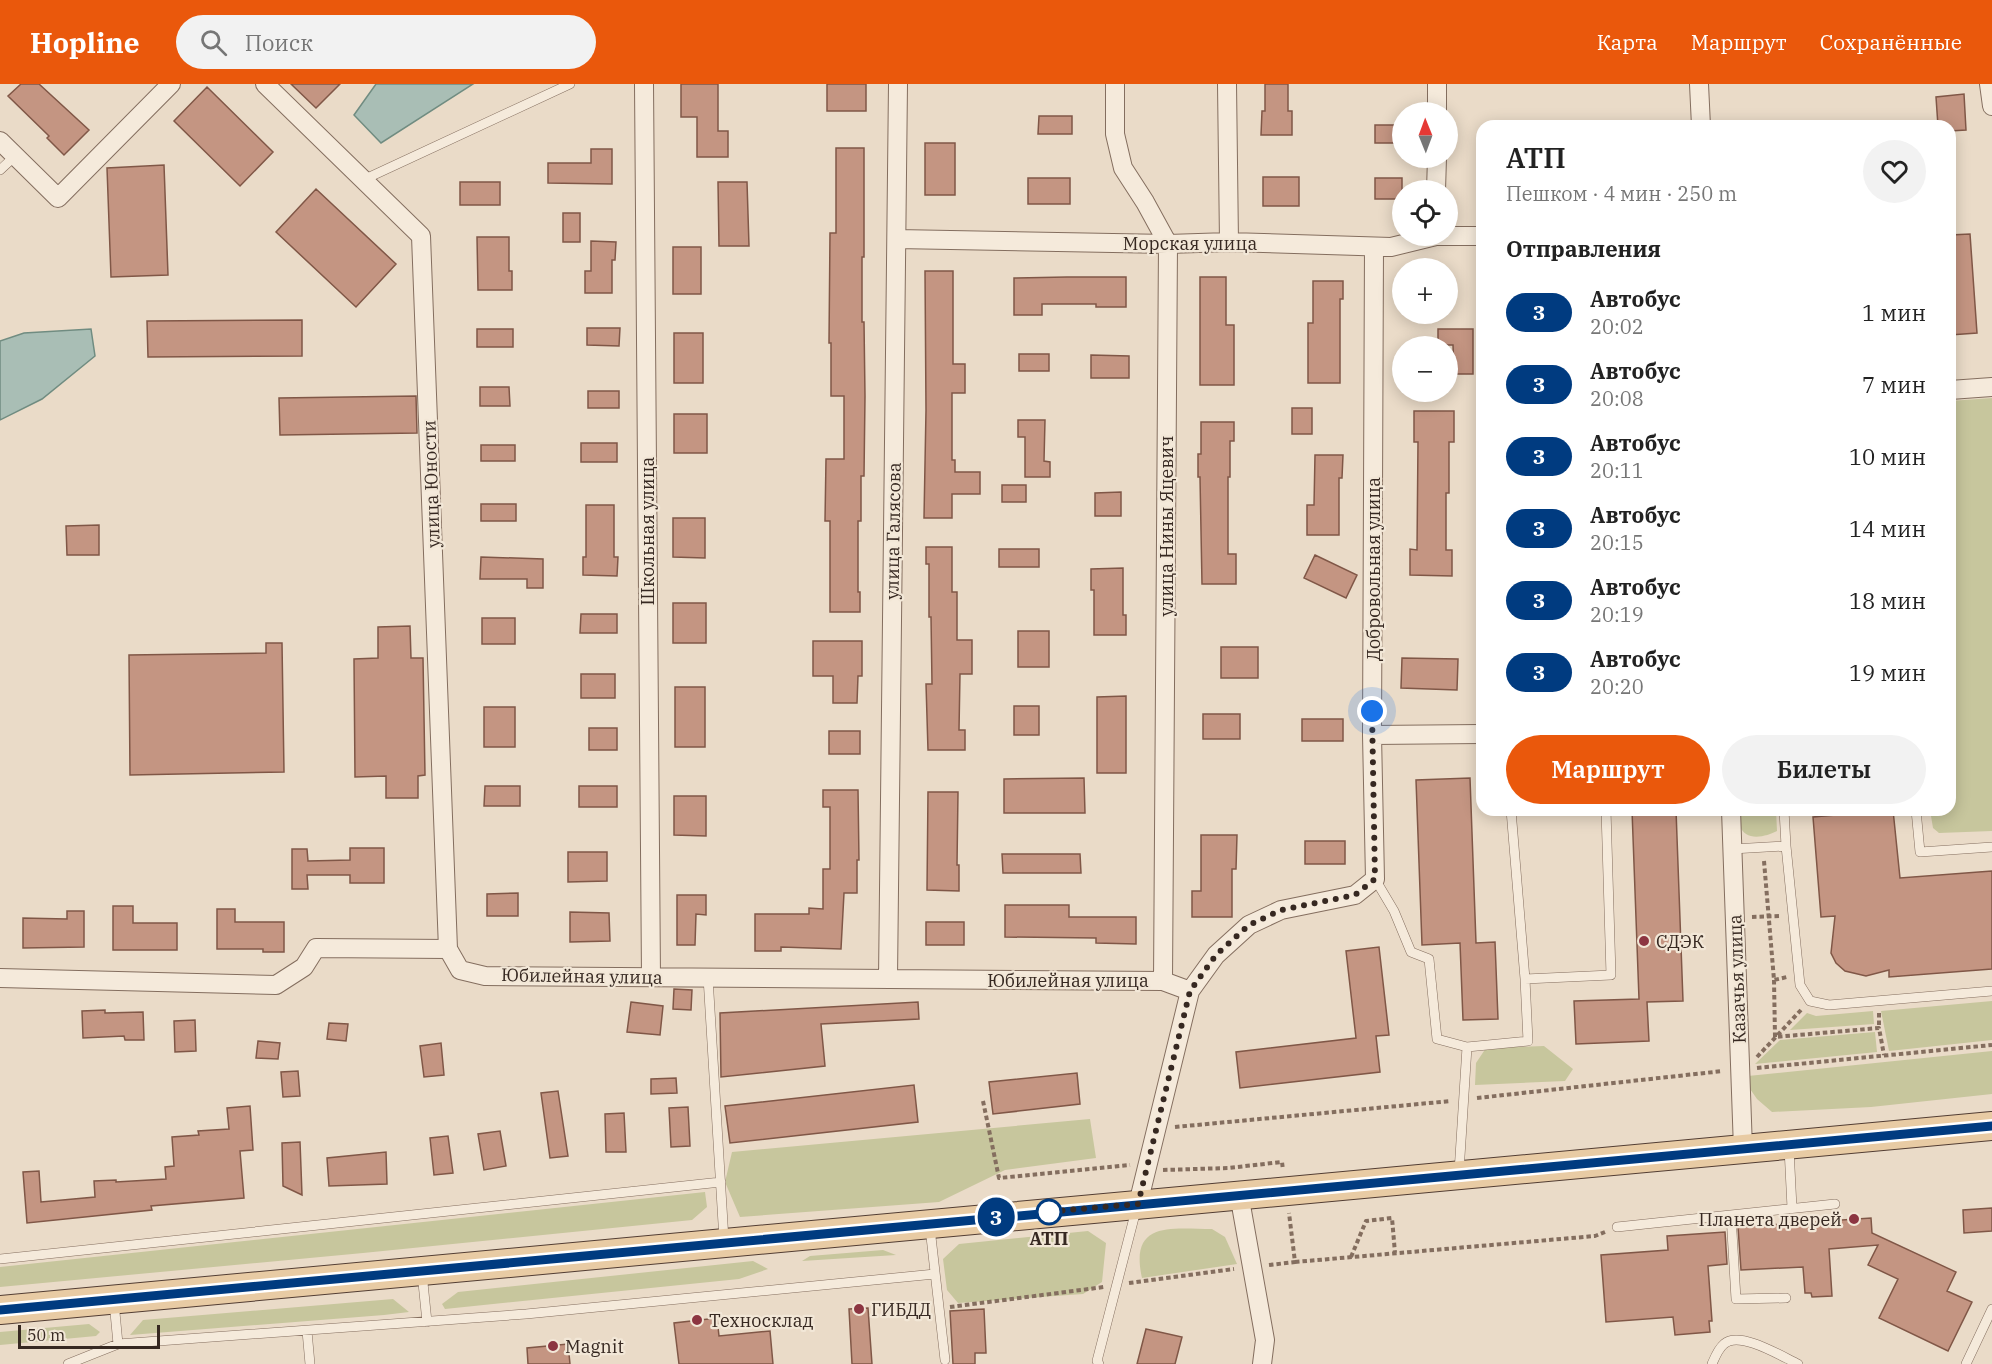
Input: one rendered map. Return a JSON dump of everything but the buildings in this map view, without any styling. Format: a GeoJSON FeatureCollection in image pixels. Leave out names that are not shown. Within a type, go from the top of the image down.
{"type":"FeatureCollection","features":[{"type":"Feature","properties":{"kind":"main road"},"geometry":{"type":"LineString","coordinates":[[0,1310],[1992,1126]]}},
{"type":"Feature","properties":{"kind":"street"},"geometry":{"type":"LineString","coordinates":[[0,141],[58,198],[171,84]]}},
{"type":"Feature","properties":{"kind":"street","name":"улица Юности"},"geometry":{"type":"LineString","coordinates":[[266,84],[421,236],[448,949]]}},
{"type":"Feature","properties":{"kind":"street","name":"Школьная улица"},"geometry":{"type":"LineString","coordinates":[[644,84],[651,977]]}},
{"type":"Feature","properties":{"kind":"street","name":"улица Галясова"},"geometry":{"type":"LineString","coordinates":[[888,979],[898,84]]}},
{"type":"Feature","properties":{"kind":"street"},"geometry":{"type":"LineString","coordinates":[[1115,84],[1115,134],[1123,168],[1168,244]]}},
{"type":"Feature","properties":{"kind":"street"},"geometry":{"type":"LineString","coordinates":[[1227,84],[1229,242]]}},
{"type":"Feature","properties":{"kind":"street"},"geometry":{"type":"LineString","coordinates":[[1437,84],[1437,102]]}},
{"type":"Feature","properties":{"kind":"street"},"geometry":{"type":"LineString","coordinates":[[1700,84],[1701,120]]}},
{"type":"Feature","properties":{"kind":"street"},"geometry":{"type":"LineString","coordinates":[[1989,84],[1992,106]]}},
{"type":"Feature","properties":{"kind":"street","name":"Морская улица"},"geometry":{"type":"LineString","coordinates":[[897,239],[1168,244],[1229,242],[1391,247],[1436,236],[1476,236]]}},
{"type":"Feature","properties":{"kind":"street","name":"улица Нины Яцевич"},"geometry":{"type":"LineString","coordinates":[[1163,981],[1168,244]]}},
{"type":"Feature","properties":{"kind":"street","name":"Добровольная улица"},"geometry":{"type":"LineString","coordinates":[[1374,247],[1372,735],[1375,879]]}},
{"type":"Feature","properties":{"kind":"street"},"geometry":{"type":"LineString","coordinates":[[1956,390],[1992,387]]}},
{"type":"Feature","properties":{"kind":"street"},"geometry":{"type":"LineString","coordinates":[[1372,735],[1476,734]]}},
{"type":"Feature","properties":{"kind":"street","name":"Казачья улица"},"geometry":{"type":"LineString","coordinates":[[1731,816],[1743,1149]]}},
{"type":"Feature","properties":{"kind":"street"},"geometry":{"type":"LineString","coordinates":[[1138,1204],[1190,991],[1216,955],[1249,925],[1281,910],[1355,895],[1375,879]]}},
{"type":"Feature","properties":{"kind":"street"},"geometry":{"type":"LineString","coordinates":[[0,978],[276,985],[304,967],[316,948],[448,949]]}},
{"type":"Feature","properties":{"kind":"street","name":"Юбилейная улица"},"geometry":{"type":"LineString","coordinates":[[448,949],[460,970],[485,976],[1163,981],[1190,991]]}},
{"type":"Feature","properties":{"kind":"street"},"geometry":{"type":"LineString","coordinates":[[1239,1194],[1265,1340],[1262,1364]]}},
{"type":"Feature","properties":{"kind":"lane"},"geometry":{"type":"LineString","coordinates":[[363,180],[570,84]]}},
{"type":"Feature","properties":{"kind":"lane"},"geometry":{"type":"LineString","coordinates":[[0,170],[15,156]]}},
{"type":"Feature","properties":{"kind":"lane"},"geometry":{"type":"LineString","coordinates":[[1375,879],[1394,911],[1412,952],[1429,959],[1437,1039],[1467,1047],[1528,1041],[1511,816]]}},
{"type":"Feature","properties":{"kind":"lane"},"geometry":{"type":"LineString","coordinates":[[1525,979],[1611,975],[1606,816]]}},
{"type":"Feature","properties":{"kind":"lane"},"geometry":{"type":"LineString","coordinates":[[1784,816],[1800,984],[1810,1001],[1829,1005],[1992,991]]}},
{"type":"Feature","properties":{"kind":"lane"},"geometry":{"type":"LineString","coordinates":[[1917,816],[1920,852],[1992,847]]}},
{"type":"Feature","properties":{"kind":"lane"},"geometry":{"type":"LineString","coordinates":[[1732,849],[1786,846]]}},
{"type":"Feature","properties":{"kind":"lane"},"geometry":{"type":"LineString","coordinates":[[708,977],[724,1242]]}},
{"type":"Feature","properties":{"kind":"lane"},"geometry":{"type":"LineString","coordinates":[[1458,1174],[1467,1047]]}},
{"type":"Feature","properties":{"kind":"lane"},"geometry":{"type":"LineString","coordinates":[[1789,1144],[1792,1208]]}},
{"type":"Feature","properties":{"kind":"lane"},"geometry":{"type":"LineString","coordinates":[[0,1259],[721,1182]]}},
{"type":"Feature","properties":{"kind":"lane"},"geometry":{"type":"LineString","coordinates":[[1100,1364],[1097,1361],[1138,1204]]}},
{"type":"Feature","properties":{"kind":"lane"},"geometry":{"type":"LineString","coordinates":[[1617,1227],[1835,1204]]}},
{"type":"Feature","properties":{"kind":"lane"},"geometry":{"type":"LineString","coordinates":[[1731,1215],[1736,1299],[1786,1298]]}},
{"type":"Feature","properties":{"kind":"lane"},"geometry":{"type":"LineString","coordinates":[[929,1223],[945,1360]]}},
{"type":"Feature","properties":{"kind":"lane"},"geometry":{"type":"LineString","coordinates":[[422,1270],[427,1322]]}},
{"type":"Feature","properties":{"kind":"lane"},"geometry":{"type":"LineString","coordinates":[[68,1364],[118,1344],[526,1314],[935,1274]]}},
{"type":"Feature","properties":{"kind":"lane"},"geometry":{"type":"LineString","coordinates":[[114,1299],[118,1344]]}},
{"type":"Feature","properties":{"kind":"lane"},"geometry":{"type":"LineString","coordinates":[[1966,1364],[1992,1309]]}},
{"type":"Feature","properties":{"kind":"lane"},"geometry":{"type":"LineString","coordinates":[[307,1331],[310,1364]]}},
{"type":"Feature","properties":{"kind":"lane"},"geometry":{"type":"LineString","coordinates":[[1712,1364],[1719,1348],[1734,1338],[1747,1341],[1798,1364]]}},
{"type":"Feature","properties":{"kind":"path"},"geometry":{"type":"LineString","coordinates":[[1734,879],[1746,864],[1757,857],[1771,857]]}},
{"type":"Feature","properties":{"kind":"path"},"geometry":{"type":"LineString","coordinates":[[1764,857],[1774,980],[1775,1037]]}},
{"type":"Feature","properties":{"kind":"path"},"geometry":{"type":"LineString","coordinates":[[1735,918],[1784,915]]}},
{"type":"Feature","properties":{"kind":"path"},"geometry":{"type":"LineString","coordinates":[[1774,980],[1790,977],[1790,970]]}},
{"type":"Feature","properties":{"kind":"path"},"geometry":{"type":"LineString","coordinates":[[1740,1069],[1754,1060],[1810,1001]]}},
{"type":"Feature","properties":{"kind":"path"},"geometry":{"type":"LineString","coordinates":[[1775,1037],[1879,1028],[1884,1055]]}},
{"type":"Feature","properties":{"kind":"path"},"geometry":{"type":"LineString","coordinates":[[1157,1129],[1464,1100],[1740,1069],[1992,1045]]}},
{"type":"Feature","properties":{"kind":"path"},"geometry":{"type":"LineString","coordinates":[[1351,1257],[1366,1221],[1392,1218],[1395,1253]]}},
{"type":"Feature","properties":{"kind":"path"},"geometry":{"type":"LineString","coordinates":[[1295,1262],[1595,1236],[1617,1227]]}},
{"type":"Feature","properties":{"kind":"green space"},"geometry":{"type":"Polygon","coordinates":[[[1992,398],[1992,831],[1939,833],[1933,828],[1931,816],[1956,816],[1956,401],[1992,398]]]}},
{"type":"Feature","properties":{"kind":"green space"},"geometry":{"type":"Polygon","coordinates":[[[1739,816],[1776,816],[1777,831],[1756,837],[1746,834],[1740,825],[1739,816]]]}},
{"type":"Feature","properties":{"kind":"green space"},"geometry":{"type":"Polygon","coordinates":[[[1992,1001],[1992,1040],[1889,1051],[1881,1011],[1992,1001]]]}},
{"type":"Feature","properties":{"kind":"green space"},"geometry":{"type":"Polygon","coordinates":[[[1873,1011],[1874,1024],[1790,1030],[1807,1013],[1816,1016],[1873,1011]]]}},
{"type":"Feature","properties":{"kind":"green space"},"geometry":{"type":"Polygon","coordinates":[[[1875,1032],[1877,1052],[1755,1064],[1780,1040],[1875,1032]]]}},
{"type":"Feature","properties":{"kind":"green space"},"geometry":{"type":"Polygon","coordinates":[[[1544,1046],[1573,1069],[1565,1081],[1475,1085],[1476,1063],[1486,1048],[1544,1046]]]}},
{"type":"Feature","properties":{"kind":"green space"},"geometry":{"type":"Polygon","coordinates":[[[1992,1051],[1992,1094],[1871,1107],[1772,1112],[1757,1099],[1748,1086],[1748,1076],[1992,1051]]]}},
{"type":"Feature","properties":{"kind":"green space"},"geometry":{"type":"Polygon","coordinates":[[[1090,1119],[1096,1158],[1005,1170],[939,1202],[740,1217],[725,1182],[732,1152],[1090,1119]]]}},
{"type":"Feature","properties":{"kind":"green space"},"geometry":{"type":"Polygon","coordinates":[[[705,1192],[707,1207],[692,1220],[0,1287],[0,1267],[705,1192]]]}},
{"type":"Feature","properties":{"kind":"green space"},"geometry":{"type":"Polygon","coordinates":[[[1169,1229],[1212,1229],[1225,1237],[1237,1264],[1142,1278],[1140,1259],[1142,1246],[1148,1237],[1169,1229]]]}},
{"type":"Feature","properties":{"kind":"green space"},"geometry":{"type":"Polygon","coordinates":[[[1088,1231],[1106,1243],[1102,1282],[1083,1294],[958,1303],[947,1290],[943,1259],[959,1244],[1088,1231]]]}},
{"type":"Feature","properties":{"kind":"green space"},"geometry":{"type":"Polygon","coordinates":[[[883,1250],[896,1255],[802,1261],[810,1256],[883,1250]]]}},
{"type":"Feature","properties":{"kind":"green space"},"geometry":{"type":"Polygon","coordinates":[[[753,1261],[768,1269],[739,1279],[445,1309],[442,1304],[458,1292],[753,1261]]]}},
{"type":"Feature","properties":{"kind":"green space"},"geometry":{"type":"Polygon","coordinates":[[[393,1299],[409,1312],[130,1335],[143,1320],[393,1299]]]}},
{"type":"Feature","properties":{"kind":"green space"},"geometry":{"type":"Polygon","coordinates":[[[89,1324],[100,1332],[96,1336],[0,1345],[0,1332],[89,1324]]]}},
{"type":"Feature","properties":{"kind":"shaded area"},"geometry":{"type":"Polygon","coordinates":[[[376,84],[473,84],[381,143],[354,115],[376,84]]]}},
{"type":"Feature","properties":{"kind":"shaded area"},"geometry":{"type":"Polygon","coordinates":[[[91,329],[95,356],[42,399],[0,420],[0,341],[24,333],[91,329]]]}},
{"type":"Feature","properties":{"kind":"bus line","name":"3"},"geometry":{"type":"LineString","coordinates":[[0,1310],[1992,1126]]}},
{"type":"Feature","properties":{"kind":"place","name":"СДЭК"},"geometry":{"type":"Point","coordinates":[1644,941]}},
{"type":"Feature","properties":{"kind":"place","name":"АТП"},"geometry":{"type":"Point","coordinates":[1049,1212]}},
{"type":"Feature","properties":{"kind":"place","name":"Планета дверей"},"geometry":{"type":"Point","coordinates":[1854,1219]}},
{"type":"Feature","properties":{"kind":"place","name":"ГИБДД"},"geometry":{"type":"Point","coordinates":[859,1309]}},
{"type":"Feature","properties":{"kind":"place","name":"Техносклад"},"geometry":{"type":"Point","coordinates":[697,1320]}},
{"type":"Feature","properties":{"kind":"place","name":"Magnit"},"geometry":{"type":"Point","coordinates":[553,1346]}},
{"type":"Feature","properties":{"kind":"route"},"geometry":{"type":"LineString","coordinates":[[1049,1212],[1045,1212],[1138,1204],[1190,991],[1216,955],[1249,925],[1281,910],[1355,895],[1375,879],[1372,711]]}}]}
